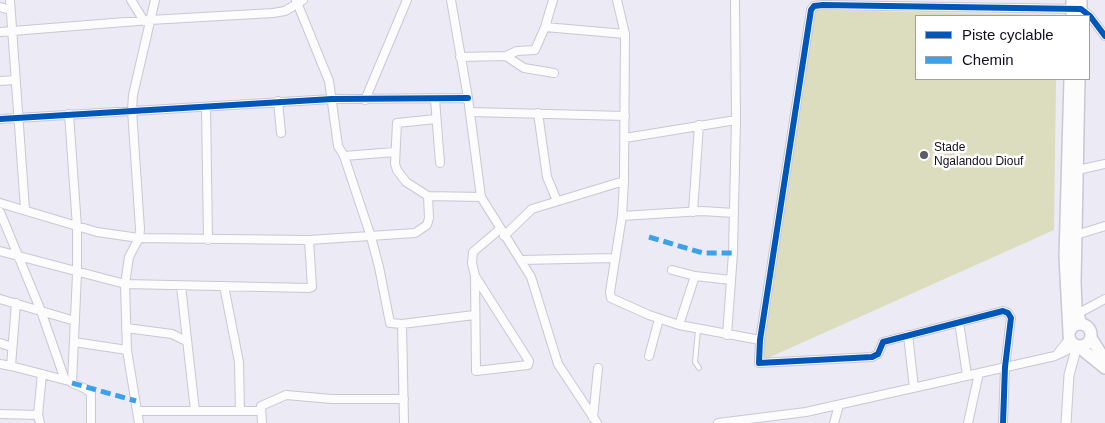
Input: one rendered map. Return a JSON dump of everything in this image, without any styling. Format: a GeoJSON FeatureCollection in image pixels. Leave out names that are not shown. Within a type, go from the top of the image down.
{"type":"FeatureCollection","features":[{"type":"Feature","properties":{"kind":"main road"},"geometry":{"type":"LineString","coordinates":[[1070,80],[1065,256],[1074,342],[1105,368]]}},
{"type":"Feature","properties":{"kind":"main road"},"geometry":{"type":"LineString","coordinates":[[1074,342],[1074,325],[1079,319],[1076,235],[1080,80]]}},
{"type":"Feature","properties":{"kind":"main road"},"geometry":{"type":"LineString","coordinates":[[1079,319],[1090,330],[1105,360]]}},
{"type":"Feature","properties":{"kind":"main road"},"geometry":{"type":"LineString","coordinates":[[1074,342],[1087,344],[1097,342]]}},
{"type":"Feature","properties":{"kind":"street"},"geometry":{"type":"LineString","coordinates":[[10,0],[25,209]]}},
{"type":"Feature","properties":{"kind":"street"},"geometry":{"type":"LineString","coordinates":[[131,0],[147,20]]}},
{"type":"Feature","properties":{"kind":"street"},"geometry":{"type":"LineString","coordinates":[[139,423],[139,411],[126,350],[125,284],[129,258],[139,238],[140,229],[132,110],[147,20],[155,0]]}},
{"type":"Feature","properties":{"kind":"street"},"geometry":{"type":"LineString","coordinates":[[366,100],[407,0]]}},
{"type":"Feature","properties":{"kind":"street"},"geometry":{"type":"LineString","coordinates":[[451,0],[468,98],[481,197],[521,260],[536,290],[558,364],[595,420]]}},
{"type":"Feature","properties":{"kind":"street"},"geometry":{"type":"LineString","coordinates":[[460,57],[506,56],[517,51],[535,50],[545,27],[553,0]]}},
{"type":"Feature","properties":{"kind":"street"},"geometry":{"type":"LineString","coordinates":[[616,0],[625,34],[625,138],[622,216],[610,292],[611,298],[659,319],[698,330],[760,340]]}},
{"type":"Feature","properties":{"kind":"street"},"geometry":{"type":"LineString","coordinates":[[727,335],[734,213],[736,120],[735,0]]}},
{"type":"Feature","properties":{"kind":"street"},"geometry":{"type":"LineString","coordinates":[[0,32],[147,20],[273,14],[285,11],[299,1],[325,65],[332,99],[337,140],[371,236],[382,277],[388,319],[394,325],[474,315]]}},
{"type":"Feature","properties":{"kind":"street"},"geometry":{"type":"LineString","coordinates":[[1003,423],[1005,367],[1011,318],[1008,313],[1003,311],[883,342],[878,354],[872,357],[762,364],[758,362],[757,358],[811,10],[814,6],[823,2],[1076,9],[1088,15]]}},
{"type":"Feature","properties":{"kind":"street"},"geometry":{"type":"LineString","coordinates":[[0,7],[10,10]]}},
{"type":"Feature","properties":{"kind":"street"},"geometry":{"type":"LineString","coordinates":[[1090,16],[1105,36]]}},
{"type":"Feature","properties":{"kind":"street"},"geometry":{"type":"LineString","coordinates":[[545,27],[625,34]]}},
{"type":"Feature","properties":{"kind":"street"},"geometry":{"type":"LineString","coordinates":[[506,56],[524,68],[554,73]]}},
{"type":"Feature","properties":{"kind":"street"},"geometry":{"type":"LineString","coordinates":[[0,81],[15,80]]}},
{"type":"Feature","properties":{"kind":"street"},"geometry":{"type":"LineString","coordinates":[[0,119],[278,101],[468,98]]}},
{"type":"Feature","properties":{"kind":"street"},"geometry":{"type":"LineString","coordinates":[[434,99],[440,163]]}},
{"type":"Feature","properties":{"kind":"street"},"geometry":{"type":"LineString","coordinates":[[278,101],[281,133]]}},
{"type":"Feature","properties":{"kind":"street"},"geometry":{"type":"LineString","coordinates":[[206,107],[208,240]]}},
{"type":"Feature","properties":{"kind":"street"},"geometry":{"type":"LineString","coordinates":[[470,112],[625,116]]}},
{"type":"Feature","properties":{"kind":"street"},"geometry":{"type":"LineString","coordinates":[[538,113],[547,178],[557,201]]}},
{"type":"Feature","properties":{"kind":"street"},"geometry":{"type":"LineString","coordinates":[[68,381],[74,342],[77,274],[77,227],[69,114]]}},
{"type":"Feature","properties":{"kind":"street"},"geometry":{"type":"LineString","coordinates":[[436,120],[397,123],[395,164],[401,177],[428,196],[481,197]]}},
{"type":"Feature","properties":{"kind":"street"},"geometry":{"type":"LineString","coordinates":[[625,138],[736,120]]}},
{"type":"Feature","properties":{"kind":"street"},"geometry":{"type":"LineString","coordinates":[[693,212],[699,125]]}},
{"type":"Feature","properties":{"kind":"street"},"geometry":{"type":"LineString","coordinates":[[344,156],[395,152]]}},
{"type":"Feature","properties":{"kind":"street"},"geometry":{"type":"LineString","coordinates":[[1078,170],[1105,164]]}},
{"type":"Feature","properties":{"kind":"street"},"geometry":{"type":"LineString","coordinates":[[476,276],[474,315],[476,371],[528,365],[529,361],[476,276],[472,263],[473,252],[532,209],[624,181]]}},
{"type":"Feature","properties":{"kind":"street"},"geometry":{"type":"LineString","coordinates":[[0,203],[96,232],[139,238],[309,240],[408,234],[421,230],[427,225],[429,218],[428,196]]}},
{"type":"Feature","properties":{"kind":"street"},"geometry":{"type":"LineString","coordinates":[[0,212],[68,381]]}},
{"type":"Feature","properties":{"kind":"street"},"geometry":{"type":"LineString","coordinates":[[622,216],[693,212],[734,213]]}},
{"type":"Feature","properties":{"kind":"street"},"geometry":{"type":"LineString","coordinates":[[1076,235],[1105,226]]}},
{"type":"Feature","properties":{"kind":"street"},"geometry":{"type":"LineString","coordinates":[[0,251],[77,274],[125,284],[312,287],[309,240]]}},
{"type":"Feature","properties":{"kind":"street"},"geometry":{"type":"LineString","coordinates":[[521,260],[615,258]]}},
{"type":"Feature","properties":{"kind":"street"},"geometry":{"type":"LineString","coordinates":[[672,270],[695,276],[731,280]]}},
{"type":"Feature","properties":{"kind":"street"},"geometry":{"type":"LineString","coordinates":[[679,324],[695,276]]}},
{"type":"Feature","properties":{"kind":"street"},"geometry":{"type":"LineString","coordinates":[[181,286],[195,411]]}},
{"type":"Feature","properties":{"kind":"street"},"geometry":{"type":"LineString","coordinates":[[224,286],[239,362],[240,412]]}},
{"type":"Feature","properties":{"kind":"street"},"geometry":{"type":"LineString","coordinates":[[0,299],[75,321]]}},
{"type":"Feature","properties":{"kind":"street"},"geometry":{"type":"LineString","coordinates":[[1079,319],[1105,299]]}},
{"type":"Feature","properties":{"kind":"street"},"geometry":{"type":"LineString","coordinates":[[11,366],[16,303]]}},
{"type":"Feature","properties":{"kind":"street"},"geometry":{"type":"LineString","coordinates":[[649,356],[659,319]]}},
{"type":"Feature","properties":{"kind":"street"},"geometry":{"type":"LineString","coordinates":[[959,322],[967,375]]}},
{"type":"Feature","properties":{"kind":"street"},"geometry":{"type":"LineString","coordinates":[[402,324],[404,423]]}},
{"type":"Feature","properties":{"kind":"street"},"geometry":{"type":"LineString","coordinates":[[126,328],[172,334],[186,342]]}},
{"type":"Feature","properties":{"kind":"street"},"geometry":{"type":"LineString","coordinates":[[908,335],[914,388]]}},
{"type":"Feature","properties":{"kind":"street"},"geometry":{"type":"LineString","coordinates":[[74,342],[126,350]]}},
{"type":"Feature","properties":{"kind":"street"},"geometry":{"type":"LineString","coordinates":[[723,423],[798,413],[839,405],[1055,356],[1074,342]]}},
{"type":"Feature","properties":{"kind":"street"},"geometry":{"type":"LineString","coordinates":[[1066,423],[1069,375],[1074,342]]}},
{"type":"Feature","properties":{"kind":"street"},"geometry":{"type":"LineString","coordinates":[[0,343],[12,347]]}},
{"type":"Feature","properties":{"kind":"street"},"geometry":{"type":"LineString","coordinates":[[0,364],[68,381],[86,388],[91,394],[91,423]]}},
{"type":"Feature","properties":{"kind":"street"},"geometry":{"type":"LineString","coordinates":[[595,420],[598,368]]}},
{"type":"Feature","properties":{"kind":"street"},"geometry":{"type":"LineString","coordinates":[[968,423],[979,373]]}},
{"type":"Feature","properties":{"kind":"street"},"geometry":{"type":"LineString","coordinates":[[0,414],[39,419],[42,374]]}},
{"type":"Feature","properties":{"kind":"street"},"geometry":{"type":"LineString","coordinates":[[262,423],[260,412],[263,403],[286,395],[332,399],[404,399]]}},
{"type":"Feature","properties":{"kind":"street"},"geometry":{"type":"LineString","coordinates":[[834,423],[839,405]]}},
{"type":"Feature","properties":{"kind":"street"},"geometry":{"type":"LineString","coordinates":[[139,411],[260,412]]}},
{"type":"Feature","properties":{"kind":"lane"},"geometry":{"type":"LineString","coordinates":[[698,330],[695,362],[700,368]]}},
{"type":"Feature","properties":{"kind":"green space","name":"Stade Ngalandou Diouf"},"geometry":{"type":"Polygon","coordinates":[[[815,10],[1057,15],[915,15],[915,80],[1056,80],[1054,230],[761,361],[815,10]]]}},
{"type":"Feature","properties":{"kind":"marked path"},"geometry":{"type":"LineString","coordinates":[[649,237],[703,253],[733,253]]}},
{"type":"Feature","properties":{"kind":"marked path"},"geometry":{"type":"LineString","coordinates":[[72,383],[136,401]]}},
{"type":"Feature","properties":{"kind":"cycle path"},"geometry":{"type":"LineString","coordinates":[[1003,423],[1005,367],[1011,318],[1008,313],[1003,311],[883,342],[878,354],[872,357],[759,363],[760,340],[811,10],[814,6],[823,5],[1081,9],[1089,15]]}},
{"type":"Feature","properties":{"kind":"cycle path"},"geometry":{"type":"LineString","coordinates":[[1090,16],[1105,36]]}},
{"type":"Feature","properties":{"kind":"cycle path"},"geometry":{"type":"LineString","coordinates":[[0,119],[332,99],[468,98]]}},
{"type":"Feature","properties":{"kind":"place","name":"Stade Ngalandou Diouf"},"geometry":{"type":"Point","coordinates":[924,155]}}]}
